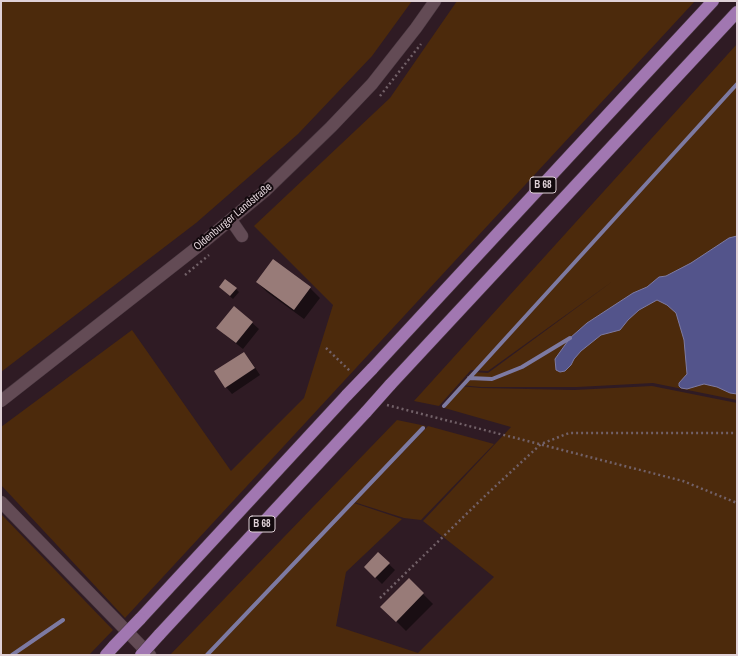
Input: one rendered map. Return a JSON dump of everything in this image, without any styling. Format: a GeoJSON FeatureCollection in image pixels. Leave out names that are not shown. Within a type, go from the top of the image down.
{"type":"FeatureCollection","features":[{"type":"Feature","properties":{"kind":"highway","name":"B 68"},"geometry":{"type":"LineString","coordinates":[[110,651],[713,1]]}},
{"type":"Feature","properties":{"kind":"highway","name":"B 68"},"geometry":{"type":"LineString","coordinates":[[141,655],[737,12]]}},
{"type":"Feature","properties":{"kind":"street","name":"Oldenburger Landstraße"},"geometry":{"type":"LineString","coordinates":[[1,401],[231,220],[265,190],[331,127],[372,84],[435,1]]}},
{"type":"Feature","properties":{"kind":"street"},"geometry":{"type":"LineString","coordinates":[[231,220],[242,236]]}},
{"type":"Feature","properties":{"kind":"street"},"geometry":{"type":"LineString","coordinates":[[1,502],[150,655]]}},
{"type":"Feature","properties":{"kind":"path"},"geometry":{"type":"LineString","coordinates":[[326,348],[353,374]]}},
{"type":"Feature","properties":{"kind":"path"},"geometry":{"type":"LineString","coordinates":[[386,405],[682,481],[737,503]]}},
{"type":"Feature","properties":{"kind":"path"},"geometry":{"type":"LineString","coordinates":[[380,598],[541,444],[570,433],[737,433]]}},
{"type":"Feature","properties":{"kind":"shaded area"},"geometry":{"type":"Polygon","coordinates":[[[1,1],[412,1],[372,56],[298,134],[196,223],[1,372],[1,1]]]}},
{"type":"Feature","properties":{"kind":"shaded area"},"geometry":{"type":"Polygon","coordinates":[[[457,1],[695,1],[125,618],[1,485],[1,427],[132,330],[231,471],[304,398],[333,305],[254,226],[390,98],[457,1]]]}},
{"type":"Feature","properties":{"kind":"shaded area"},"geometry":{"type":"Polygon","coordinates":[[[737,44],[737,400],[653,383],[577,387],[481,387],[460,385],[472,372],[488,373],[613,281],[488,371],[471,370],[439,406],[414,401],[737,44]]]}},
{"type":"Feature","properties":{"kind":"shaded area"},"geometry":{"type":"Polygon","coordinates":[[[459,386],[481,388],[574,390],[652,386],[737,403],[737,655],[170,655],[397,420],[426,426],[351,502],[402,519],[346,572],[336,626],[418,653],[494,577],[423,521],[511,427],[441,407],[459,386]]]}},
{"type":"Feature","properties":{"kind":"shaded area"},"geometry":{"type":"Polygon","coordinates":[[[428,426],[494,444],[421,520],[404,518],[354,502],[428,426]]]}},
{"type":"Feature","properties":{"kind":"shaded area"},"geometry":{"type":"Polygon","coordinates":[[[1,514],[113,630],[89,655],[1,655],[1,514]]]}},
{"type":"Feature","properties":{"kind":"water"},"geometry":{"type":"Polygon","coordinates":[[[737,236],[737,394],[704,384],[687,389],[679,386],[679,383],[687,374],[684,340],[676,313],[667,305],[657,300],[639,310],[620,330],[601,335],[581,351],[565,371],[560,372],[556,370],[555,359],[570,338],[587,323],[633,293],[647,287],[659,277],[666,276],[691,263],[729,238],[737,236]]]}},
{"type":"Feature","properties":{"kind":"building"},"geometry":{"type":"Polygon","coordinates":[[[273,259],[311,287],[294,310],[256,282],[273,259]]]}},
{"type":"Feature","properties":{"kind":"building"},"geometry":{"type":"Polygon","coordinates":[[[225,279],[237,288],[230,296],[219,287],[225,279]]]}},
{"type":"Feature","properties":{"kind":"building"},"geometry":{"type":"Polygon","coordinates":[[[234,306],[253,322],[236,343],[216,328],[234,306]]]}},
{"type":"Feature","properties":{"kind":"building"},"geometry":{"type":"Polygon","coordinates":[[[244,352],[255,368],[225,388],[214,371],[244,352]]]}},
{"type":"Feature","properties":{"kind":"building"},"geometry":{"type":"Polygon","coordinates":[[[378,552],[390,563],[375,578],[364,567],[378,552]]]}},
{"type":"Feature","properties":{"kind":"building"},"geometry":{"type":"Polygon","coordinates":[[[409,578],[424,593],[396,622],[380,607],[409,578]]]}},
{"type":"Feature","properties":{"kind":"waterway"},"geometry":{"type":"LineString","coordinates":[[444,406],[737,84]]}},
{"type":"Feature","properties":{"kind":"waterway"},"geometry":{"type":"LineString","coordinates":[[469,378],[492,379],[522,367],[570,338]]}},
{"type":"Feature","properties":{"kind":"waterway"},"geometry":{"type":"LineString","coordinates":[[207,655],[423,428]]}},
{"type":"Feature","properties":{"kind":"waterway"},"geometry":{"type":"LineString","coordinates":[[12,655],[63,620]]}}]}
